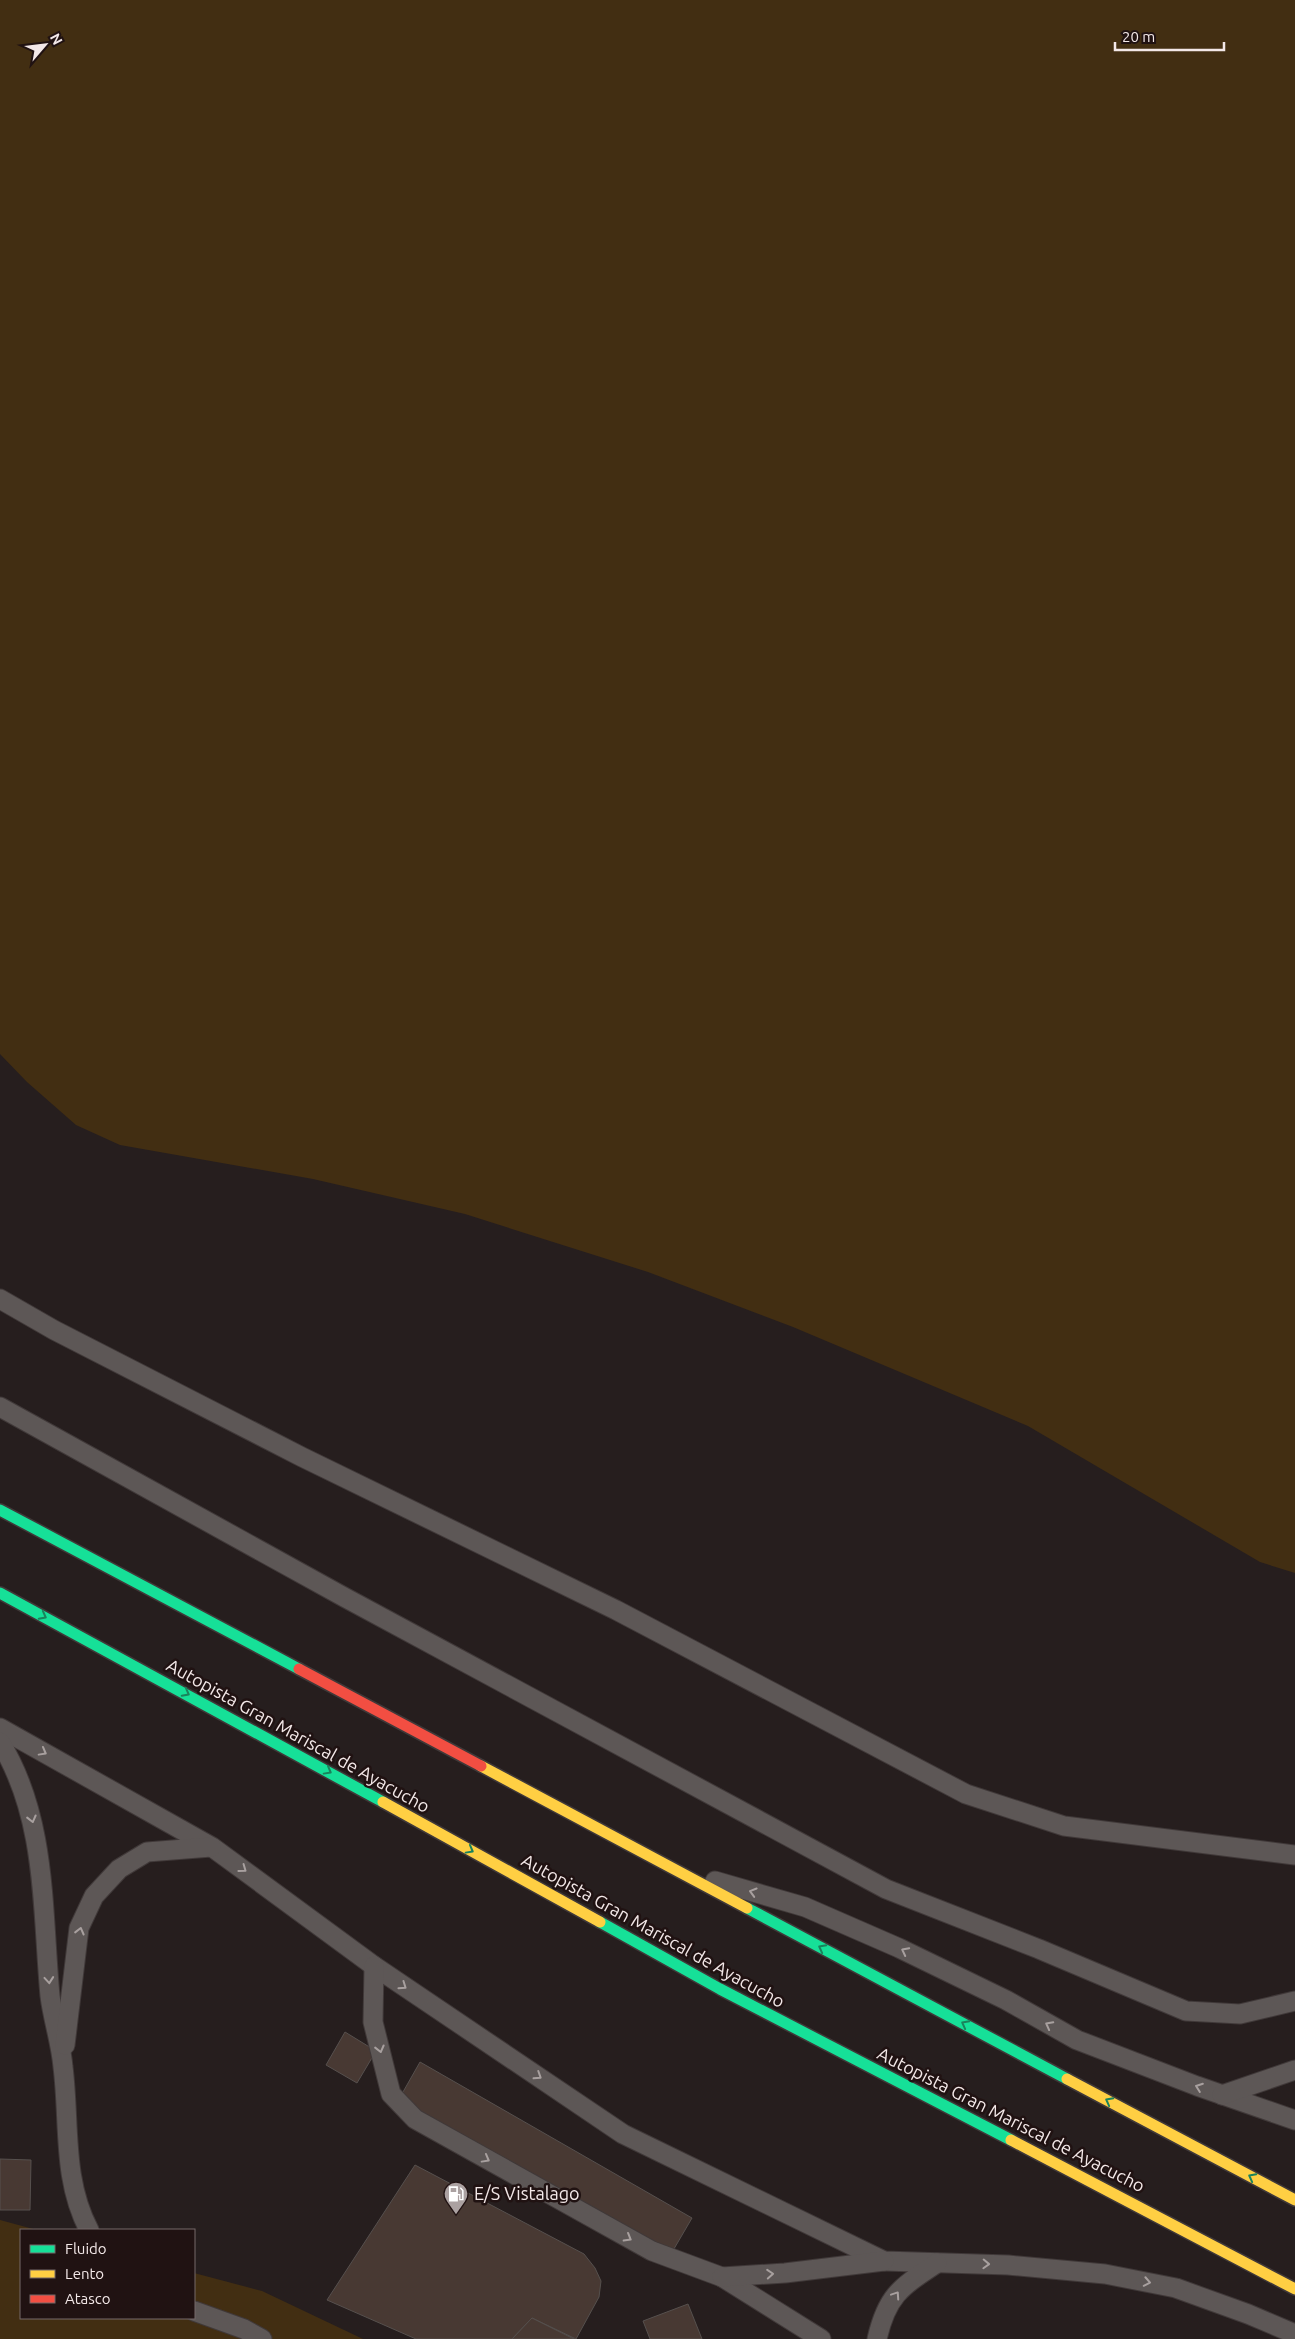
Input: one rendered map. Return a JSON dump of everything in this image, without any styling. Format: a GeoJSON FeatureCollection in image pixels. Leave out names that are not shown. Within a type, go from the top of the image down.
{"type":"FeatureCollection","features":[{"type":"Feature","properties":{"kind":"highway"},"geometry":{"type":"LineString","coordinates":[[0,1510],[1295,2200]]}},
{"type":"Feature","properties":{"kind":"highway","name":"Autopista Gran Mariscal de Ayacucho"},"geometry":{"type":"LineString","coordinates":[[0,1593],[294,1752],[720,1989],[1148,2211],[1295,2290]]}},
{"type":"Feature","properties":{"kind":"lane"},"geometry":{"type":"LineString","coordinates":[[0,1299],[54,1330],[302,1457],[616,1610],[966,1794],[1064,1826],[1295,1855]]}},
{"type":"Feature","properties":{"kind":"lane"},"geometry":{"type":"LineString","coordinates":[[0,1407],[344,1597],[886,1889],[1039,1949],[1186,2011],[1240,2014],[1295,2001]]}},
{"type":"Feature","properties":{"kind":"lane"},"geometry":{"type":"LineString","coordinates":[[0,1728],[212,1847],[374,1966],[623,2134],[884,2261]]}},
{"type":"Feature","properties":{"kind":"lane"},"geometry":{"type":"LineString","coordinates":[[0,1742],[11,1760],[28,1801],[36,1832],[41,1869],[51,1998],[63,2066],[68,2166],[82,2216],[88,2229]]}},
{"type":"Feature","properties":{"kind":"lane"},"geometry":{"type":"LineString","coordinates":[[63,2066],[79,1928],[94,1896],[119,1870],[148,1852],[212,1847]]}},
{"type":"Feature","properties":{"kind":"lane"},"geometry":{"type":"LineString","coordinates":[[673,1869],[805,1907],[899,1948],[1006,2000],[1077,2040],[1222,2095],[1295,2120]]}},
{"type":"Feature","properties":{"kind":"lane"},"geometry":{"type":"LineString","coordinates":[[374,1966],[373,2022],[391,2094],[416,2119],[652,2251],[722,2277],[821,2339]]}},
{"type":"Feature","properties":{"kind":"lane"},"geometry":{"type":"LineString","coordinates":[[1222,2095],[1295,2070]]}},
{"type":"Feature","properties":{"kind":"lane"},"geometry":{"type":"LineString","coordinates":[[722,2277],[784,2273],[884,2261],[1008,2264],[1065,2269],[1140,2280],[1176,2288],[1248,2314],[1295,2334]]}},
{"type":"Feature","properties":{"kind":"lane"},"geometry":{"type":"LineString","coordinates":[[877,2339],[882,2315],[901,2287],[937,2263]]}},
{"type":"Feature","properties":{"kind":"lane"},"geometry":{"type":"LineString","coordinates":[[195,2312],[244,2329],[262,2339]]}},
{"type":"Feature","properties":{"kind":"shaded area"},"geometry":{"type":"Polygon","coordinates":[[[0,0],[1295,0],[1295,1573],[1260,1562],[1028,1426],[793,1327],[648,1272],[465,1214],[313,1179],[120,1145],[76,1125],[27,1082],[0,1054],[0,0]]]}},
{"type":"Feature","properties":{"kind":"shaded area"},"geometry":{"type":"Polygon","coordinates":[[[0,2220],[33,2229],[20,2229],[20,2319],[195,2319],[195,2273],[262,2291],[363,2339],[0,2339],[0,2220]]]}},
{"type":"Feature","properties":{"kind":"building"},"geometry":{"type":"Polygon","coordinates":[[[345,2032],[376,2051],[357,2083],[326,2065],[345,2032]]]}},
{"type":"Feature","properties":{"kind":"building"},"geometry":{"type":"Polygon","coordinates":[[[420,2062],[692,2218],[671,2254],[399,2099],[420,2062]]]}},
{"type":"Feature","properties":{"kind":"building"},"geometry":{"type":"Polygon","coordinates":[[[0,2159],[31,2160],[30,2210],[0,2210],[0,2159]]]}},
{"type":"Feature","properties":{"kind":"building"},"geometry":{"type":"Polygon","coordinates":[[[415,2165],[584,2254],[595,2268],[601,2281],[599,2297],[576,2339],[532,2318],[512,2339],[416,2339],[327,2300],[415,2165]]]}},
{"type":"Feature","properties":{"kind":"building"},"geometry":{"type":"Polygon","coordinates":[[[688,2304],[702,2339],[650,2339],[643,2321],[688,2304]]]}},
{"type":"Feature","properties":{"kind":"building"},"geometry":{"type":"Polygon","coordinates":[[[532,2318],[574,2339],[512,2339],[532,2318]]]}},
{"type":"Feature","properties":{"kind":"traffic: fast"},"geometry":{"type":"LineString","coordinates":[[0,1510],[299,1669]]}},
{"type":"Feature","properties":{"kind":"traffic: fast"},"geometry":{"type":"LineString","coordinates":[[0,1593],[383,1802]]}},
{"type":"Feature","properties":{"kind":"traffic: fast"},"geometry":{"type":"LineString","coordinates":[[747,1908],[1067,2079]]}},
{"type":"Feature","properties":{"kind":"traffic: fast"},"geometry":{"type":"LineString","coordinates":[[600,1922],[720,1989],[1011,2140]]}},
{"type":"Feature","properties":{"kind":"traffic: slow"},"geometry":{"type":"LineString","coordinates":[[481,1766],[747,1908]]}},
{"type":"Feature","properties":{"kind":"traffic: slow"},"geometry":{"type":"LineString","coordinates":[[383,1802],[600,1922]]}},
{"type":"Feature","properties":{"kind":"traffic: slow"},"geometry":{"type":"LineString","coordinates":[[1067,2079],[1295,2200]]}},
{"type":"Feature","properties":{"kind":"traffic: slow"},"geometry":{"type":"LineString","coordinates":[[1011,2140],[1295,2289]]}},
{"type":"Feature","properties":{"kind":"traffic: jam"},"geometry":{"type":"LineString","coordinates":[[299,1669],[481,1766]]}},
{"type":"Feature","properties":{"kind":"place","name":"E/S Vistalago"},"geometry":{"type":"Point","coordinates":[456,2215]}}]}
